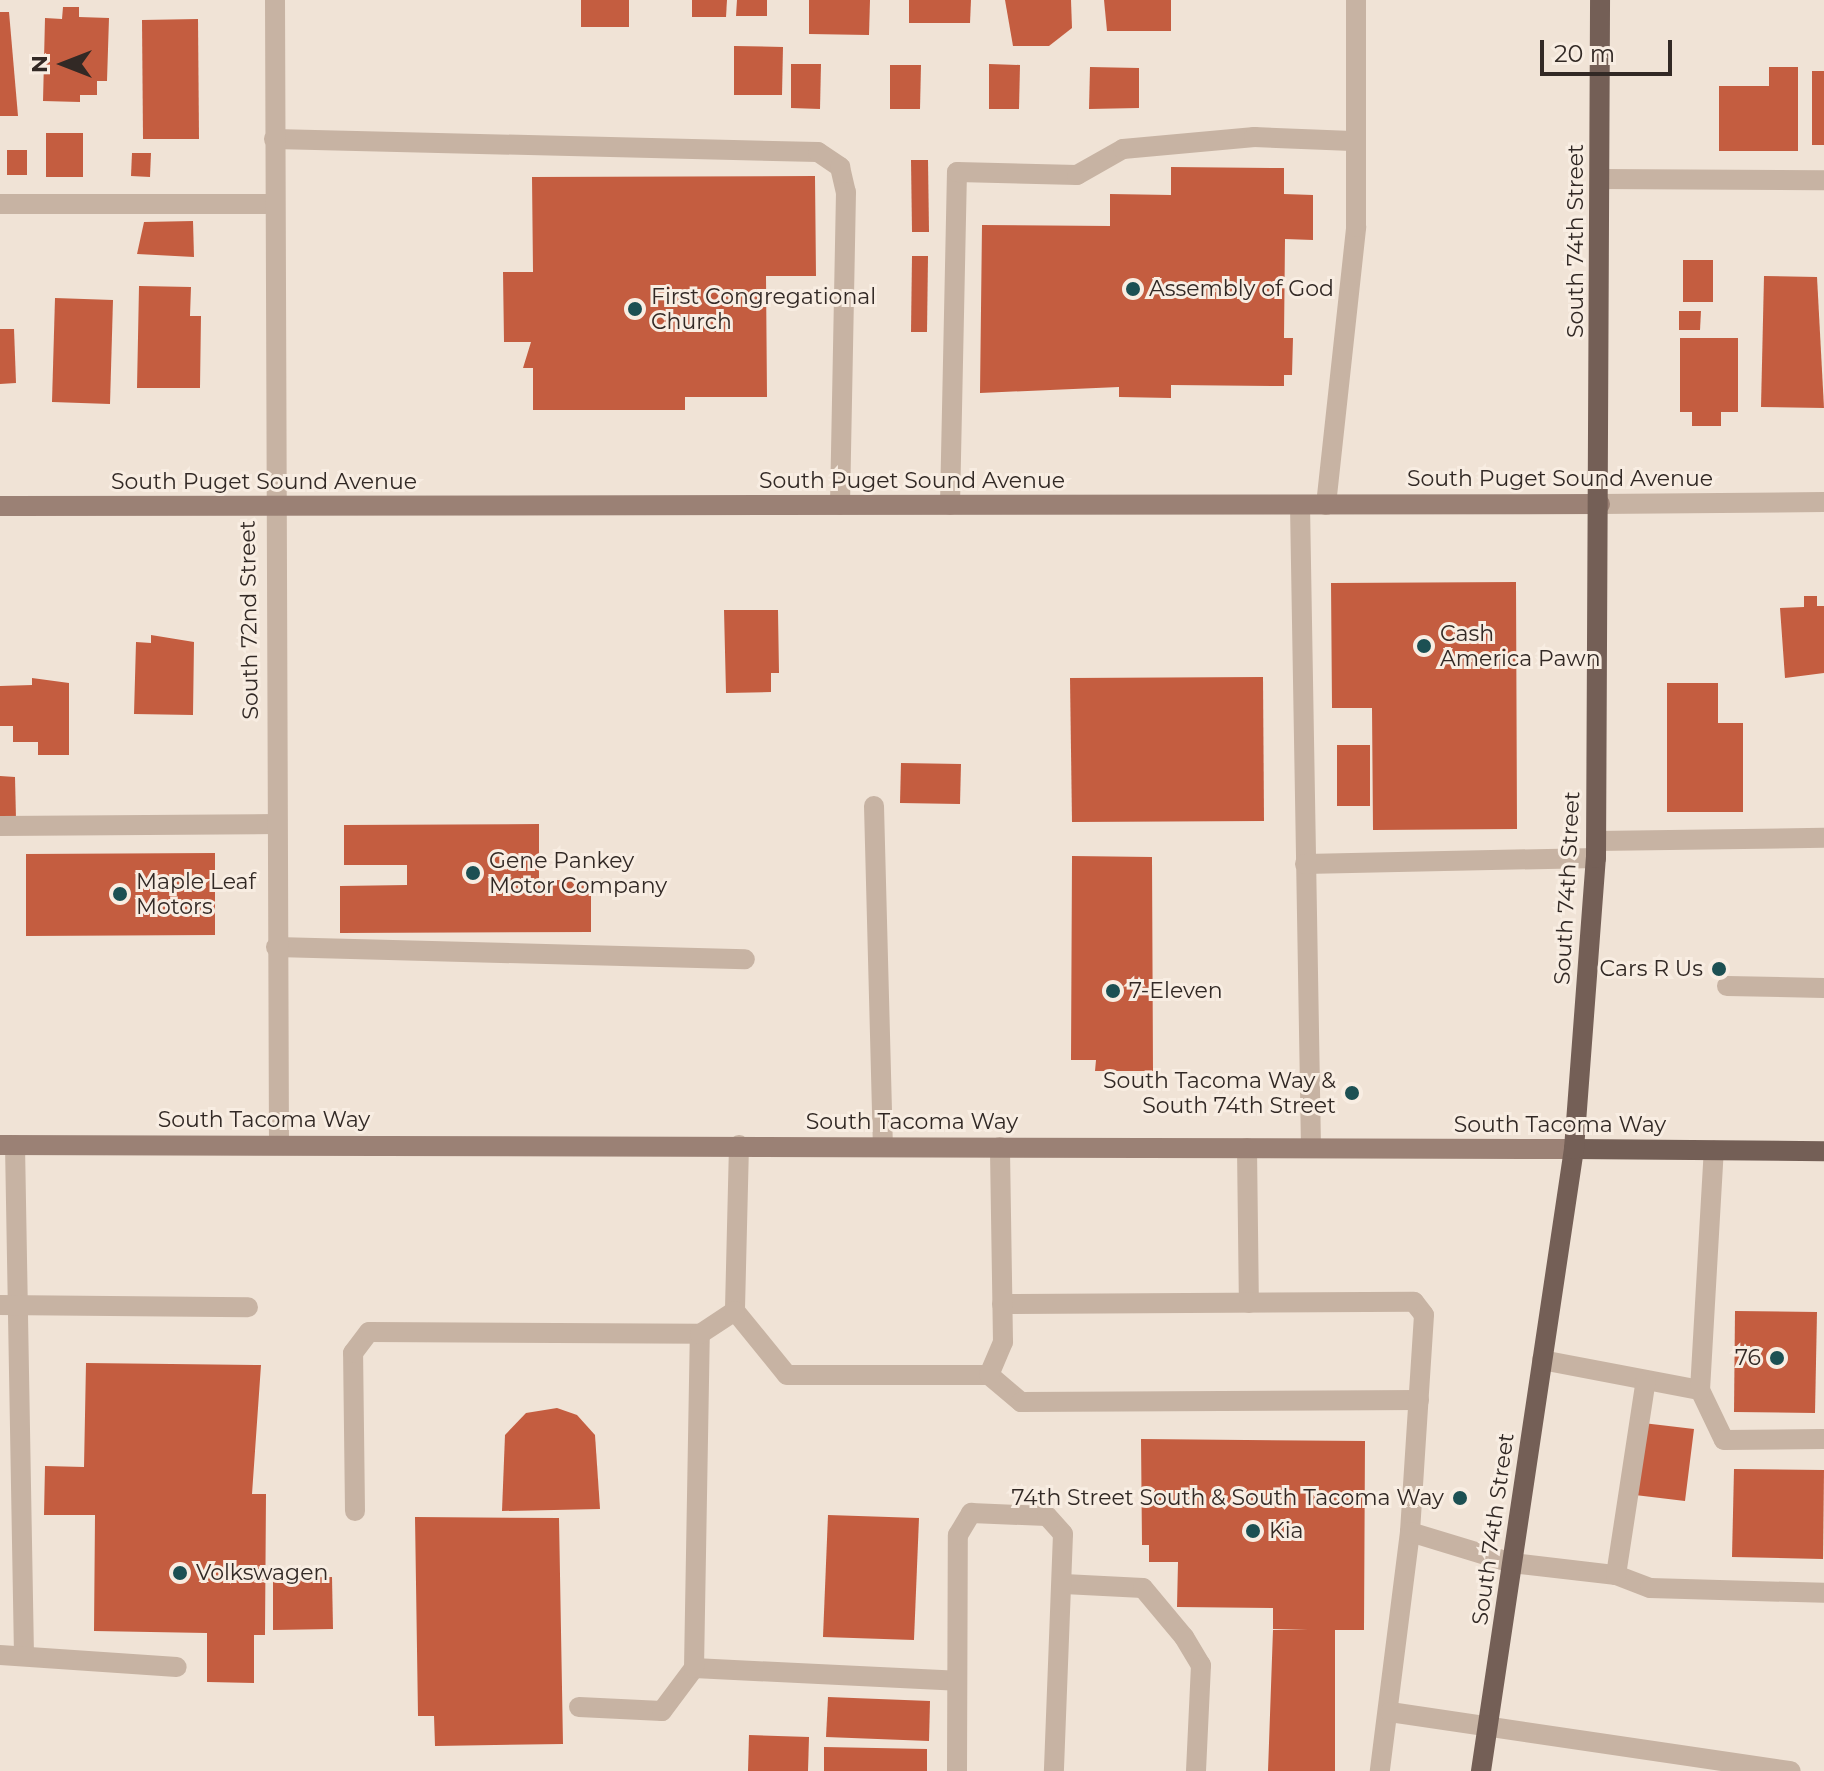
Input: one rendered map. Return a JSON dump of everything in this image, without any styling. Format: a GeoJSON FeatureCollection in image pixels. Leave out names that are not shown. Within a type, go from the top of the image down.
{"type":"FeatureCollection","features":[{"type":"Feature","properties":{"kind":"main road","name":"South 74th Street"},"geometry":{"type":"LineString","coordinates":[[1481,1771],[1574,1149],[1596,850],[1600,0]]}},
{"type":"Feature","properties":{"kind":"main road","name":"South Tacoma Way"},"geometry":{"type":"LineString","coordinates":[[1574,1149],[1824,1151]]}},
{"type":"Feature","properties":{"kind":"street","name":"South 72nd Street"},"geometry":{"type":"LineString","coordinates":[[275,0],[271,506],[279,1143]]}},
{"type":"Feature","properties":{"kind":"street"},"geometry":{"type":"LineString","coordinates":[[1326,505],[1356,227],[1352,141],[1356,0]]}},
{"type":"Feature","properties":{"kind":"street"},"geometry":{"type":"LineString","coordinates":[[950,505],[957,172],[1077,175],[1123,149],[1254,137],[1352,141]]}},
{"type":"Feature","properties":{"kind":"street"},"geometry":{"type":"LineString","coordinates":[[274,139],[818,152],[840,167],[846,192],[840,505]]}},
{"type":"Feature","properties":{"kind":"street"},"geometry":{"type":"LineString","coordinates":[[1600,179],[1824,180]]}},
{"type":"Feature","properties":{"kind":"street"},"geometry":{"type":"LineString","coordinates":[[0,204],[273,204]]}},
{"type":"Feature","properties":{"kind":"street","name":"South Puget Sound Avenue"},"geometry":{"type":"LineString","coordinates":[[0,506],[1824,502]]}},
{"type":"Feature","properties":{"kind":"street"},"geometry":{"type":"LineString","coordinates":[[1300,505],[1311,1148]]}},
{"type":"Feature","properties":{"kind":"street"},"geometry":{"type":"LineString","coordinates":[[874,806],[883,1146]]}},
{"type":"Feature","properties":{"kind":"street"},"geometry":{"type":"LineString","coordinates":[[0,826],[276,824]]}},
{"type":"Feature","properties":{"kind":"street"},"geometry":{"type":"LineString","coordinates":[[1305,864],[1824,838]]}},
{"type":"Feature","properties":{"kind":"street"},"geometry":{"type":"LineString","coordinates":[[276,947],[745,959]]}},
{"type":"Feature","properties":{"kind":"street"},"geometry":{"type":"LineString","coordinates":[[1727,986],[1824,988]]}},
{"type":"Feature","properties":{"kind":"street","name":"South Tacoma Way"},"geometry":{"type":"LineString","coordinates":[[8,1145],[279,1143],[1574,1149]]}},
{"type":"Feature","properties":{"kind":"street"},"geometry":{"type":"LineString","coordinates":[[8,1145],[10,1467],[22,1549],[24,1655]]}},
{"type":"Feature","properties":{"kind":"street"},"geometry":{"type":"LineString","coordinates":[[739,1145],[735,1311],[787,1375],[989,1375],[1021,1402],[1419,1400]]}},
{"type":"Feature","properties":{"kind":"street"},"geometry":{"type":"LineString","coordinates":[[989,1375],[1003,1342],[1000,1147]]}},
{"type":"Feature","properties":{"kind":"street"},"geometry":{"type":"LineString","coordinates":[[1247,1148],[1249,1303]]}},
{"type":"Feature","properties":{"kind":"street"},"geometry":{"type":"LineString","coordinates":[[1714,1150],[1700,1390],[1724,1440],[1824,1439]]}},
{"type":"Feature","properties":{"kind":"street"},"geometry":{"type":"LineString","coordinates":[[1002,1304],[1414,1302],[1424,1315],[1410,1532],[1390,1712],[1380,1771]]}},
{"type":"Feature","properties":{"kind":"street"},"geometry":{"type":"LineString","coordinates":[[9,1306],[248,1307]]}},
{"type":"Feature","properties":{"kind":"street"},"geometry":{"type":"LineString","coordinates":[[355,1511],[353,1353],[369,1332],[700,1334],[735,1311]]}},
{"type":"Feature","properties":{"kind":"street"},"geometry":{"type":"LineString","coordinates":[[579,1707],[662,1711],[694,1668],[700,1334]]}},
{"type":"Feature","properties":{"kind":"street"},"geometry":{"type":"LineString","coordinates":[[1542,1360],[1700,1390]]}},
{"type":"Feature","properties":{"kind":"street"},"geometry":{"type":"LineString","coordinates":[[1616,1575],[1646,1380]]}},
{"type":"Feature","properties":{"kind":"street"},"geometry":{"type":"LineString","coordinates":[[957,1771],[958,1535],[971,1513],[1047,1516],[1063,1534],[1064,1584],[1054,1771]]}},
{"type":"Feature","properties":{"kind":"street"},"geometry":{"type":"LineString","coordinates":[[1410,1532],[1512,1563],[1616,1575],[1650,1588],[1824,1593]]}},
{"type":"Feature","properties":{"kind":"street"},"geometry":{"type":"LineString","coordinates":[[0,1549],[22,1549]]}},
{"type":"Feature","properties":{"kind":"street"},"geometry":{"type":"LineString","coordinates":[[1064,1584],[1143,1588],[1184,1637],[1201,1665],[1196,1771]]}},
{"type":"Feature","properties":{"kind":"street"},"geometry":{"type":"LineString","coordinates":[[0,1655],[177,1667]]}},
{"type":"Feature","properties":{"kind":"street"},"geometry":{"type":"LineString","coordinates":[[694,1668],[957,1681]]}},
{"type":"Feature","properties":{"kind":"street"},"geometry":{"type":"LineString","coordinates":[[1390,1712],[1791,1771]]}},
{"type":"Feature","properties":{"kind":"building"},"geometry":{"type":"Polygon","coordinates":[[[581,0],[629,0],[629,27],[581,27],[581,0]]]}},
{"type":"Feature","properties":{"kind":"building"},"geometry":{"type":"Polygon","coordinates":[[[692,0],[727,0],[726,17],[692,17],[692,0]]]}},
{"type":"Feature","properties":{"kind":"building"},"geometry":{"type":"Polygon","coordinates":[[[737,0],[767,0],[767,16],[736,16],[737,0]]]}},
{"type":"Feature","properties":{"kind":"building"},"geometry":{"type":"Polygon","coordinates":[[[809,0],[870,0],[869,35],[809,34],[809,0]]]}},
{"type":"Feature","properties":{"kind":"building"},"geometry":{"type":"Polygon","coordinates":[[[909,0],[971,0],[970,23],[909,23],[909,0]]]}},
{"type":"Feature","properties":{"kind":"building"},"geometry":{"type":"Polygon","coordinates":[[[1005,0],[1071,0],[1072,28],[1049,46],[1013,46],[1005,0]]]}},
{"type":"Feature","properties":{"kind":"building"},"geometry":{"type":"Polygon","coordinates":[[[1104,0],[1171,0],[1171,31],[1107,31],[1104,0]]]}},
{"type":"Feature","properties":{"kind":"building"},"geometry":{"type":"Polygon","coordinates":[[[63,7],[79,7],[79,17],[109,18],[107,81],[97,81],[97,95],[80,95],[80,102],[43,101],[45,18],[62,19],[63,7]]]}},
{"type":"Feature","properties":{"kind":"building"},"geometry":{"type":"Polygon","coordinates":[[[0,12],[9,12],[18,116],[0,116],[0,12]]]}},
{"type":"Feature","properties":{"kind":"building"},"geometry":{"type":"Polygon","coordinates":[[[198,19],[199,139],[143,139],[142,20],[198,19]]]}},
{"type":"Feature","properties":{"kind":"building"},"geometry":{"type":"Polygon","coordinates":[[[734,46],[783,47],[782,95],[734,95],[734,46]]]}},
{"type":"Feature","properties":{"kind":"building"},"geometry":{"type":"Polygon","coordinates":[[[791,64],[821,64],[820,109],[791,108],[791,64]]]}},
{"type":"Feature","properties":{"kind":"building"},"geometry":{"type":"Polygon","coordinates":[[[989,64],[1020,65],[1019,109],[989,109],[989,64]]]}},
{"type":"Feature","properties":{"kind":"building"},"geometry":{"type":"Polygon","coordinates":[[[890,65],[921,65],[920,109],[890,109],[890,65]]]}},
{"type":"Feature","properties":{"kind":"building"},"geometry":{"type":"Polygon","coordinates":[[[1090,67],[1139,68],[1139,108],[1089,109],[1090,67]]]}},
{"type":"Feature","properties":{"kind":"building"},"geometry":{"type":"Polygon","coordinates":[[[1769,67],[1798,67],[1798,151],[1719,151],[1719,86],[1769,86],[1769,67]]]}},
{"type":"Feature","properties":{"kind":"building"},"geometry":{"type":"Polygon","coordinates":[[[1812,71],[1824,71],[1824,145],[1812,145],[1812,71]]]}},
{"type":"Feature","properties":{"kind":"building"},"geometry":{"type":"Polygon","coordinates":[[[46,133],[83,133],[83,177],[46,177],[46,133]]]}},
{"type":"Feature","properties":{"kind":"building"},"geometry":{"type":"Polygon","coordinates":[[[7,150],[27,150],[27,175],[7,175],[7,150]]]}},
{"type":"Feature","properties":{"kind":"building"},"geometry":{"type":"Polygon","coordinates":[[[132,153],[151,153],[150,177],[131,176],[132,153]]]}},
{"type":"Feature","properties":{"kind":"building"},"geometry":{"type":"Polygon","coordinates":[[[911,160],[928,160],[929,232],[912,232],[911,160]]]}},
{"type":"Feature","properties":{"kind":"building","name":"Assembly of God"},"geometry":{"type":"Polygon","coordinates":[[[1171,167],[1284,168],[1284,194],[1313,195],[1313,240],[1285,239],[1284,338],[1293,338],[1292,375],[1284,375],[1284,386],[1171,385],[1171,398],[1119,397],[1119,387],[980,393],[982,225],[1110,226],[1110,194],[1171,195],[1171,167]]]}},
{"type":"Feature","properties":{"kind":"building","name":"First Congregational Church"},"geometry":{"type":"Polygon","coordinates":[[[815,176],[816,276],[766,276],[767,397],[685,397],[685,410],[533,410],[533,368],[523,368],[531,342],[504,342],[503,272],[533,272],[532,177],[815,176]]]}},
{"type":"Feature","properties":{"kind":"building"},"geometry":{"type":"Polygon","coordinates":[[[193,221],[194,257],[137,254],[144,222],[193,221]]]}},
{"type":"Feature","properties":{"kind":"building"},"geometry":{"type":"Polygon","coordinates":[[[912,256],[928,256],[927,332],[911,332],[912,256]]]}},
{"type":"Feature","properties":{"kind":"building"},"geometry":{"type":"Polygon","coordinates":[[[1683,260],[1713,260],[1713,302],[1683,302],[1683,260]]]}},
{"type":"Feature","properties":{"kind":"building"},"geometry":{"type":"Polygon","coordinates":[[[1764,276],[1817,277],[1824,408],[1761,407],[1764,276]]]}},
{"type":"Feature","properties":{"kind":"building"},"geometry":{"type":"Polygon","coordinates":[[[139,286],[191,287],[190,316],[201,316],[200,388],[137,388],[139,286]]]}},
{"type":"Feature","properties":{"kind":"building"},"geometry":{"type":"Polygon","coordinates":[[[55,298],[113,300],[110,404],[52,402],[55,298]]]}},
{"type":"Feature","properties":{"kind":"building"},"geometry":{"type":"Polygon","coordinates":[[[1679,311],[1701,311],[1700,330],[1679,330],[1679,311]]]}},
{"type":"Feature","properties":{"kind":"building"},"geometry":{"type":"Polygon","coordinates":[[[0,329],[14,329],[16,383],[0,384],[0,329]]]}},
{"type":"Feature","properties":{"kind":"building"},"geometry":{"type":"Polygon","coordinates":[[[1680,338],[1738,338],[1738,412],[1721,412],[1721,426],[1692,426],[1692,412],[1680,412],[1680,338]]]}},
{"type":"Feature","properties":{"kind":"building","name":"Cash America Pawn"},"geometry":{"type":"Polygon","coordinates":[[[1516,582],[1517,829],[1373,830],[1372,708],[1332,708],[1331,583],[1516,582]]]}},
{"type":"Feature","properties":{"kind":"building"},"geometry":{"type":"Polygon","coordinates":[[[1804,596],[1817,596],[1817,606],[1824,606],[1824,673],[1785,678],[1780,608],[1804,607],[1804,596]]]}},
{"type":"Feature","properties":{"kind":"building"},"geometry":{"type":"Polygon","coordinates":[[[724,610],[778,610],[779,673],[771,673],[771,692],[726,693],[724,610]]]}},
{"type":"Feature","properties":{"kind":"building"},"geometry":{"type":"Polygon","coordinates":[[[151,635],[194,642],[193,715],[134,714],[136,642],[151,643],[151,635]]]}},
{"type":"Feature","properties":{"kind":"building"},"geometry":{"type":"Polygon","coordinates":[[[1263,677],[1264,821],[1072,822],[1070,678],[1263,677]]]}},
{"type":"Feature","properties":{"kind":"building"},"geometry":{"type":"Polygon","coordinates":[[[32,678],[69,683],[69,755],[38,755],[38,742],[13,742],[13,726],[0,726],[0,686],[32,685],[32,678]]]}},
{"type":"Feature","properties":{"kind":"building"},"geometry":{"type":"Polygon","coordinates":[[[1667,683],[1718,683],[1718,723],[1743,723],[1743,812],[1667,812],[1667,683]]]}},
{"type":"Feature","properties":{"kind":"building"},"geometry":{"type":"Polygon","coordinates":[[[1337,745],[1370,745],[1370,806],[1337,806],[1337,745]]]}},
{"type":"Feature","properties":{"kind":"building"},"geometry":{"type":"Polygon","coordinates":[[[901,763],[961,764],[960,804],[900,803],[901,763]]]}},
{"type":"Feature","properties":{"kind":"building"},"geometry":{"type":"Polygon","coordinates":[[[0,776],[15,777],[16,819],[0,819],[0,776]]]}},
{"type":"Feature","properties":{"kind":"building","name":"Gene Pankey Motor Company"},"geometry":{"type":"Polygon","coordinates":[[[539,824],[539,880],[591,880],[591,932],[340,933],[340,886],[407,885],[407,865],[344,865],[344,825],[539,824]]]}},
{"type":"Feature","properties":{"kind":"building","name":"Maple Leaf Motors"},"geometry":{"type":"Polygon","coordinates":[[[215,853],[215,935],[26,936],[26,854],[215,853]]]}},
{"type":"Feature","properties":{"kind":"building","name":"7-Eleven"},"geometry":{"type":"Polygon","coordinates":[[[1072,856],[1152,857],[1153,1071],[1095,1071],[1096,1060],[1071,1060],[1072,856]]]}},
{"type":"Feature","properties":{"kind":"building"},"geometry":{"type":"Polygon","coordinates":[[[1735,1311],[1817,1312],[1815,1413],[1734,1412],[1735,1311]]]}},
{"type":"Feature","properties":{"kind":"building","name":"Volkswagen"},"geometry":{"type":"Polygon","coordinates":[[[86,1363],[261,1365],[252,1494],[266,1494],[265,1635],[254,1635],[254,1683],[207,1682],[207,1633],[94,1631],[95,1515],[44,1515],[45,1466],[84,1467],[86,1363]]]}},
{"type":"Feature","properties":{"kind":"building"},"geometry":{"type":"Polygon","coordinates":[[[557,1408],[577,1415],[595,1435],[600,1509],[502,1511],[505,1435],[526,1413],[557,1408]]]}},
{"type":"Feature","properties":{"kind":"building"},"geometry":{"type":"Polygon","coordinates":[[[1643,1423],[1694,1429],[1685,1501],[1635,1495],[1643,1423]]]}},
{"type":"Feature","properties":{"kind":"building","name":"Kia"},"geometry":{"type":"Polygon","coordinates":[[[1141,1439],[1365,1441],[1364,1630],[1335,1630],[1335,1771],[1268,1771],[1273,1630],[1308,1629],[1273,1629],[1273,1608],[1177,1607],[1178,1562],[1149,1562],[1149,1545],[1142,1545],[1141,1439]]]}},
{"type":"Feature","properties":{"kind":"building"},"geometry":{"type":"Polygon","coordinates":[[[1734,1469],[1824,1470],[1823,1559],[1732,1557],[1734,1469]]]}},
{"type":"Feature","properties":{"kind":"building"},"geometry":{"type":"Polygon","coordinates":[[[828,1515],[919,1518],[914,1640],[823,1637],[828,1515]]]}},
{"type":"Feature","properties":{"kind":"building"},"geometry":{"type":"Polygon","coordinates":[[[415,1517],[559,1518],[563,1744],[435,1746],[434,1716],[418,1716],[415,1517]]]}},
{"type":"Feature","properties":{"kind":"building"},"geometry":{"type":"Polygon","coordinates":[[[332,1577],[333,1629],[273,1630],[273,1578],[332,1577]]]}},
{"type":"Feature","properties":{"kind":"building"},"geometry":{"type":"Polygon","coordinates":[[[828,1697],[930,1701],[929,1741],[826,1737],[828,1697]]]}},
{"type":"Feature","properties":{"kind":"building"},"geometry":{"type":"Polygon","coordinates":[[[749,1735],[809,1737],[808,1771],[748,1771],[749,1735]]]}},
{"type":"Feature","properties":{"kind":"building"},"geometry":{"type":"Polygon","coordinates":[[[824,1747],[927,1749],[927,1771],[824,1771],[824,1747]]]}},
{"type":"Feature","properties":{"kind":"place","name":"Assembly of God"},"geometry":{"type":"Point","coordinates":[1133,289]}},
{"type":"Feature","properties":{"kind":"place","name":"First Congregational Church"},"geometry":{"type":"Point","coordinates":[635,309]}},
{"type":"Feature","properties":{"kind":"place","name":"Cash America Pawn"},"geometry":{"type":"Point","coordinates":[1424,646]}},
{"type":"Feature","properties":{"kind":"place","name":"Gene Pankey Motor Company"},"geometry":{"type":"Point","coordinates":[473,873]}},
{"type":"Feature","properties":{"kind":"place","name":"Maple Leaf Motors"},"geometry":{"type":"Point","coordinates":[120,894]}},
{"type":"Feature","properties":{"kind":"place","name":"Cars R Us"},"geometry":{"type":"Point","coordinates":[1719,969]}},
{"type":"Feature","properties":{"kind":"place","name":"7-Eleven"},"geometry":{"type":"Point","coordinates":[1113,991]}},
{"type":"Feature","properties":{"kind":"place","name":"South Tacoma Way & South 74th Street"},"geometry":{"type":"Point","coordinates":[1352,1093]}},
{"type":"Feature","properties":{"kind":"place","name":"76"},"geometry":{"type":"Point","coordinates":[1777,1358]}},
{"type":"Feature","properties":{"kind":"place","name":"74th Street South & South Tacoma Way"},"geometry":{"type":"Point","coordinates":[1460,1498]}},
{"type":"Feature","properties":{"kind":"place","name":"Kia"},"geometry":{"type":"Point","coordinates":[1253,1531]}},
{"type":"Feature","properties":{"kind":"place","name":"Volkswagen"},"geometry":{"type":"Point","coordinates":[180,1573]}}]}
